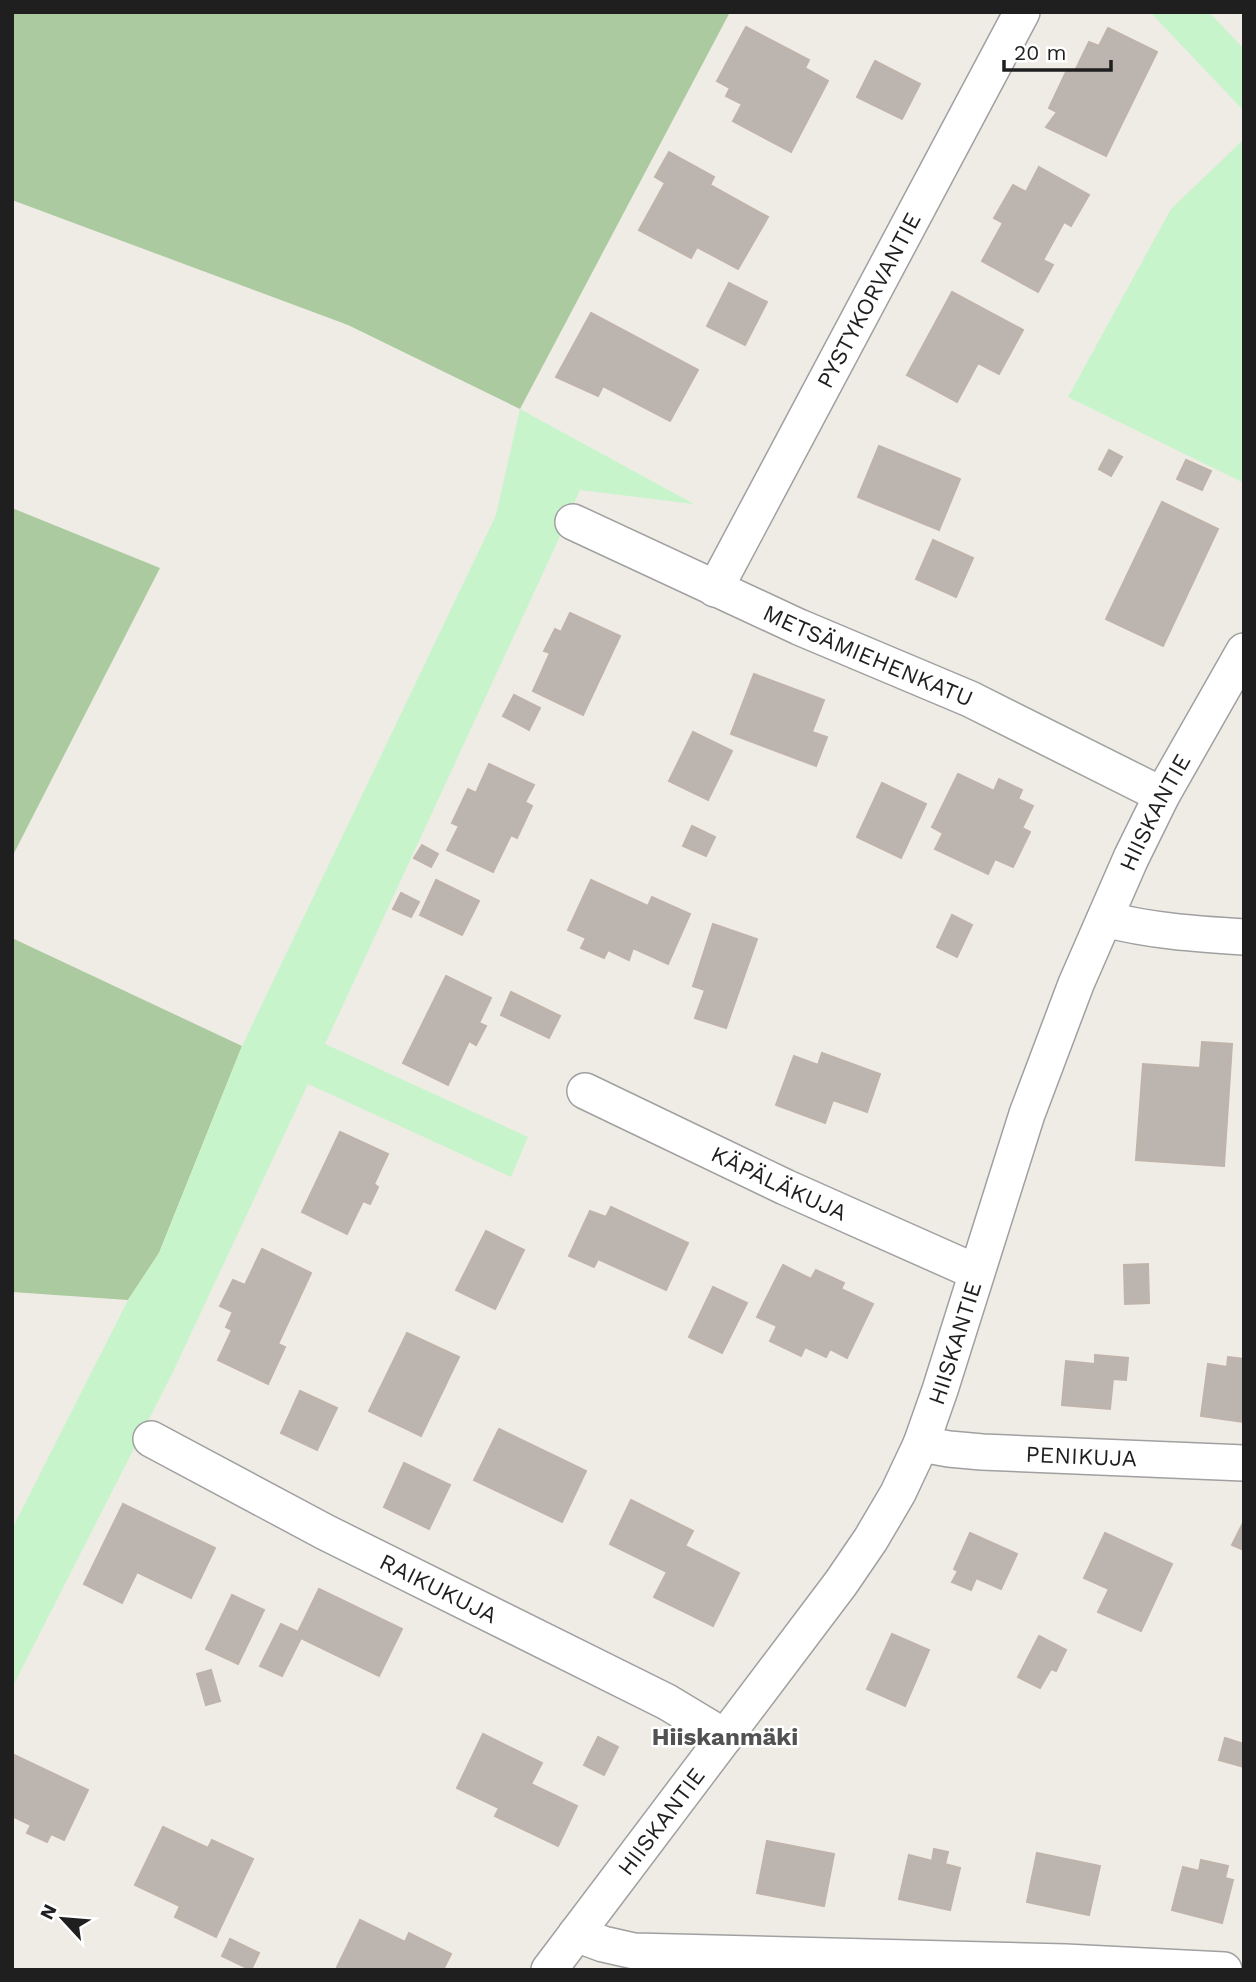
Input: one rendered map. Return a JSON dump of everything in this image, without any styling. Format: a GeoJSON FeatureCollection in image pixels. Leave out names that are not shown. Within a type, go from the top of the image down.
{"type":"FeatureCollection","features":[{"type":"Feature","properties":{"kind":"street","name":"PYSTYKORVANTIE"},"geometry":{"type":"LineString","coordinates":[[715,589],[1022,12]]}},
{"type":"Feature","properties":{"kind":"street","name":"METSÄMIEHENKATU"},"geometry":{"type":"LineString","coordinates":[[573,522],[799,628],[970,699],[1162,795]]}},
{"type":"Feature","properties":{"kind":"street","name":"HIISKANTIE"},"geometry":{"type":"LineString","coordinates":[[549,1970],[841,1583],[898,1493],[921,1444],[1027,1114],[1076,984],[1131,858],[1162,795],[1244,651]]}},
{"type":"Feature","properties":{"kind":"street"},"geometry":{"type":"LineString","coordinates":[[1105,919],[1129,926],[1173,932],[1244,936]]}},
{"type":"Feature","properties":{"kind":"street","name":"KÄPÄLÄKUJA"},"geometry":{"type":"LineString","coordinates":[[585,1091],[785,1187],[976,1272]]}},
{"type":"Feature","properties":{"kind":"street","name":"RAIKUKUJA"},"geometry":{"type":"LineString","coordinates":[[151,1439],[325,1532],[667,1702],[725,1737]]}},
{"type":"Feature","properties":{"kind":"street","name":"PENIKUJA"},"geometry":{"type":"LineString","coordinates":[[921,1444],[949,1450],[982,1452],[1244,1463]]}},
{"type":"Feature","properties":{"kind":"street"},"geometry":{"type":"LineString","coordinates":[[576,1934],[634,1951],[1077,1963],[1224,1970]]}},
{"type":"Feature","properties":{"kind":"green space"},"geometry":{"type":"Polygon","coordinates":[[[12,12],[730,12],[520,409],[348,325],[12,200],[12,12]]]}},
{"type":"Feature","properties":{"kind":"green space"},"geometry":{"type":"Polygon","coordinates":[[[1150,12],[1209,12],[1244,49],[1244,111],[1150,12]]]}},
{"type":"Feature","properties":{"kind":"green space"},"geometry":{"type":"Polygon","coordinates":[[[1244,139],[1244,483],[1068,397],[1171,209],[1244,139]]]}},
{"type":"Feature","properties":{"kind":"green space"},"geometry":{"type":"Polygon","coordinates":[[[520,409],[694,504],[580,490],[325,1044],[528,1137],[511,1177],[308,1084],[172,1374],[12,1688],[12,1529],[128,1300],[159,1253],[242,1046],[496,515],[520,409]]]}},
{"type":"Feature","properties":{"kind":"green space"},"geometry":{"type":"Polygon","coordinates":[[[12,508],[160,568],[12,857],[12,508]]]}},
{"type":"Feature","properties":{"kind":"green space"},"geometry":{"type":"Polygon","coordinates":[[[12,938],[242,1046],[159,1253],[128,1300],[12,1292],[12,938]]]}},
{"type":"Feature","properties":{"kind":"building"},"geometry":{"type":"Polygon","coordinates":[[[746,27],[809,60],[805,68],[828,81],[791,152],[733,121],[742,104],[726,96],[730,88],[717,81],[746,27]]]}},
{"type":"Feature","properties":{"kind":"building"},"geometry":{"type":"Polygon","coordinates":[[[1108,28],[1157,52],[1106,156],[1046,127],[1057,112],[1049,108],[1067,70],[1074,73],[1089,42],[1099,46],[1108,28]]]}},
{"type":"Feature","properties":{"kind":"building"},"geometry":{"type":"Polygon","coordinates":[[[875,61],[920,84],[902,119],[857,97],[875,61]]]}},
{"type":"Feature","properties":{"kind":"building"},"geometry":{"type":"Polygon","coordinates":[[[669,152],[714,177],[710,185],[768,217],[738,269],[697,247],[691,258],[639,230],[665,183],[655,177],[669,152]]]}},
{"type":"Feature","properties":{"kind":"building"},"geometry":{"type":"Polygon","coordinates":[[[1039,167],[1089,195],[1071,226],[1064,222],[1043,260],[1053,265],[1038,292],[982,261],[1003,223],[994,218],[1013,185],[1026,192],[1039,167]]]}},
{"type":"Feature","properties":{"kind":"building"},"geometry":{"type":"Polygon","coordinates":[[[729,283],[767,302],[745,345],[707,326],[729,283]]]}},
{"type":"Feature","properties":{"kind":"building"},"geometry":{"type":"Polygon","coordinates":[[[952,292],[1023,330],[999,374],[978,363],[957,402],[907,375],[952,292]]]}},
{"type":"Feature","properties":{"kind":"building"},"geometry":{"type":"Polygon","coordinates":[[[591,313],[698,370],[670,421],[603,386],[598,396],[556,377],[591,313]]]}},
{"type":"Feature","properties":{"kind":"building"},"geometry":{"type":"Polygon","coordinates":[[[879,446],[960,479],[939,530],[858,497],[879,446]]]}},
{"type":"Feature","properties":{"kind":"building"},"geometry":{"type":"Polygon","coordinates":[[[1109,450],[1122,457],[1111,476],[1099,469],[1109,450]]]}},
{"type":"Feature","properties":{"kind":"building"},"geometry":{"type":"Polygon","coordinates":[[[1186,460],[1211,471],[1202,490],[1177,479],[1186,460]]]}},
{"type":"Feature","properties":{"kind":"building"},"geometry":{"type":"Polygon","coordinates":[[[1162,502],[1218,529],[1163,646],[1106,619],[1162,502]]]}},
{"type":"Feature","properties":{"kind":"building"},"geometry":{"type":"Polygon","coordinates":[[[933,540],[973,558],[956,597],[916,579],[933,540]]]}},
{"type":"Feature","properties":{"kind":"building"},"geometry":{"type":"Polygon","coordinates":[[[570,613],[620,636],[583,715],[533,691],[550,653],[544,651],[555,629],[561,632],[570,613]]]}},
{"type":"Feature","properties":{"kind":"building"},"geometry":{"type":"Polygon","coordinates":[[[754,674],[824,700],[812,732],[827,737],[816,766],[731,734],[754,674]]]}},
{"type":"Feature","properties":{"kind":"building"},"geometry":{"type":"Polygon","coordinates":[[[514,695],[540,708],[529,730],[503,716],[514,695]]]}},
{"type":"Feature","properties":{"kind":"building"},"geometry":{"type":"Polygon","coordinates":[[[693,732],[732,751],[708,800],[669,781],[693,732]]]}},
{"type":"Feature","properties":{"kind":"building"},"geometry":{"type":"Polygon","coordinates":[[[489,764],[534,785],[525,802],[532,806],[517,838],[511,835],[493,872],[447,850],[459,826],[452,823],[468,789],[476,793],[489,764]]]}},
{"type":"Feature","properties":{"kind":"building"},"geometry":{"type":"Polygon","coordinates":[[[958,774],[994,791],[999,779],[1022,790],[1018,799],[1033,806],[1022,828],[1030,832],[1013,867],[995,859],[988,874],[935,849],[943,833],[932,827],[958,774]]]}},
{"type":"Feature","properties":{"kind":"building"},"geometry":{"type":"Polygon","coordinates":[[[882,783],[926,804],[901,858],[857,837],[882,783]]]}},
{"type":"Feature","properties":{"kind":"building"},"geometry":{"type":"Polygon","coordinates":[[[692,826],[715,837],[706,856],[683,846],[692,826]]]}},
{"type":"Feature","properties":{"kind":"building"},"geometry":{"type":"Polygon","coordinates":[[[422,845],[438,854],[431,867],[414,858],[422,845]]]}},
{"type":"Feature","properties":{"kind":"building"},"geometry":{"type":"Polygon","coordinates":[[[436,880],[479,901],[462,935],[420,915],[436,880]]]}},
{"type":"Feature","properties":{"kind":"building"},"geometry":{"type":"Polygon","coordinates":[[[591,880],[648,906],[652,897],[690,914],[668,964],[633,948],[629,960],[608,950],[604,958],[581,948],[586,938],[568,930],[591,880]]]}},
{"type":"Feature","properties":{"kind":"building"},"geometry":{"type":"Polygon","coordinates":[[[401,893],[419,902],[411,917],[393,909],[401,893]]]}},
{"type":"Feature","properties":{"kind":"building"},"geometry":{"type":"Polygon","coordinates":[[[952,915],[972,925],[957,957],[937,947],[952,915]]]}},
{"type":"Feature","properties":{"kind":"building"},"geometry":{"type":"Polygon","coordinates":[[[713,924],[757,939],[726,1028],[695,1018],[705,990],[693,986],[713,924]]]}},
{"type":"Feature","properties":{"kind":"building"},"geometry":{"type":"Polygon","coordinates":[[[446,976],[491,998],[479,1023],[486,1026],[476,1045],[469,1041],[448,1085],[403,1063],[446,976]]]}},
{"type":"Feature","properties":{"kind":"building"},"geometry":{"type":"Polygon","coordinates":[[[511,992],[560,1016],[549,1038],[501,1015],[511,992]]]}},
{"type":"Feature","properties":{"kind":"building"},"geometry":{"type":"Polygon","coordinates":[[[1202,1042],[1232,1044],[1224,1166],[1136,1160],[1143,1064],[1200,1068],[1202,1042]]]}},
{"type":"Feature","properties":{"kind":"building"},"geometry":{"type":"Polygon","coordinates":[[[822,1053],[880,1074],[867,1112],[833,1100],[825,1123],[776,1105],[794,1056],[818,1065],[822,1053]]]}},
{"type":"Feature","properties":{"kind":"building"},"geometry":{"type":"Polygon","coordinates":[[[340,1132],[388,1154],[374,1184],[378,1187],[370,1204],[363,1201],[347,1234],[302,1212],[340,1132]]]}},
{"type":"Feature","properties":{"kind":"building"},"geometry":{"type":"Polygon","coordinates":[[[611,1207],[688,1243],[666,1290],[598,1259],[594,1267],[569,1256],[590,1211],[606,1217],[611,1207]]]}},
{"type":"Feature","properties":{"kind":"building"},"geometry":{"type":"Polygon","coordinates":[[[486,1231],[524,1250],[495,1309],[456,1290],[486,1231]]]}},
{"type":"Feature","properties":{"kind":"building"},"geometry":{"type":"Polygon","coordinates":[[[262,1249],[311,1273],[278,1344],[285,1347],[268,1384],[218,1360],[232,1330],[226,1327],[233,1312],[220,1306],[233,1280],[245,1285],[262,1249]]]}},
{"type":"Feature","properties":{"kind":"building"},"geometry":{"type":"Polygon","coordinates":[[[1148,1264],[1149,1303],[1125,1304],[1124,1265],[1148,1264]]]}},
{"type":"Feature","properties":{"kind":"building"},"geometry":{"type":"Polygon","coordinates":[[[783,1265],[811,1279],[816,1270],[844,1283],[841,1289],[873,1304],[847,1358],[830,1349],[826,1357],[805,1347],[801,1356],[770,1341],[777,1326],[757,1317],[783,1265]]]}},
{"type":"Feature","properties":{"kind":"building"},"geometry":{"type":"Polygon","coordinates":[[[713,1287],[747,1303],[722,1353],[689,1337],[713,1287]]]}},
{"type":"Feature","properties":{"kind":"building"},"geometry":{"type":"Polygon","coordinates":[[[407,1333],[459,1357],[421,1436],[369,1411],[407,1333]]]}},
{"type":"Feature","properties":{"kind":"building"},"geometry":{"type":"Polygon","coordinates":[[[1095,1355],[1128,1358],[1126,1380],[1113,1379],[1110,1409],[1062,1405],[1066,1361],[1095,1364],[1095,1355]]]}},
{"type":"Feature","properties":{"kind":"building"},"geometry":{"type":"Polygon","coordinates":[[[1228,1357],[1244,1359],[1244,1422],[1201,1416],[1208,1364],[1227,1367],[1228,1357]]]}},
{"type":"Feature","properties":{"kind":"building"},"geometry":{"type":"Polygon","coordinates":[[[300,1391],[337,1408],[317,1450],[281,1433],[300,1391]]]}},
{"type":"Feature","properties":{"kind":"building"},"geometry":{"type":"Polygon","coordinates":[[[499,1429],[586,1471],[562,1522],[474,1480],[499,1429]]]}},
{"type":"Feature","properties":{"kind":"building"},"geometry":{"type":"Polygon","coordinates":[[[404,1463],[450,1485],[429,1529],[384,1507],[404,1463]]]}},
{"type":"Feature","properties":{"kind":"building"},"geometry":{"type":"Polygon","coordinates":[[[631,1500],[693,1531],[685,1546],[739,1573],[713,1626],[654,1597],[667,1572],[610,1544],[631,1500]]]}},
{"type":"Feature","properties":{"kind":"building"},"geometry":{"type":"Polygon","coordinates":[[[123,1504],[215,1548],[191,1598],[137,1572],[122,1603],[84,1584],[123,1504]]]}},
{"type":"Feature","properties":{"kind":"building"},"geometry":{"type":"Polygon","coordinates":[[[1244,1521],[1244,1550],[1232,1545],[1244,1521]]]}},
{"type":"Feature","properties":{"kind":"building"},"geometry":{"type":"Polygon","coordinates":[[[970,1533],[1017,1554],[1001,1589],[976,1578],[971,1590],[952,1582],[958,1571],[954,1569],[970,1533]]]}},
{"type":"Feature","properties":{"kind":"building"},"geometry":{"type":"Polygon","coordinates":[[[1105,1533],[1172,1564],[1141,1631],[1098,1612],[1109,1589],[1084,1578],[1105,1533]]]}},
{"type":"Feature","properties":{"kind":"building"},"geometry":{"type":"Polygon","coordinates":[[[319,1589],[402,1629],[379,1676],[301,1638],[282,1676],[260,1666],[281,1624],[298,1632],[319,1589]]]}},
{"type":"Feature","properties":{"kind":"building"},"geometry":{"type":"Polygon","coordinates":[[[232,1595],[264,1610],[238,1664],[206,1649],[232,1595]]]}},
{"type":"Feature","properties":{"kind":"building"},"geometry":{"type":"Polygon","coordinates":[[[892,1634],[929,1650],[905,1706],[867,1689],[892,1634]]]}},
{"type":"Feature","properties":{"kind":"building"},"geometry":{"type":"Polygon","coordinates":[[[1039,1636],[1066,1650],[1056,1671],[1051,1669],[1040,1688],[1018,1677],[1039,1636]]]}},
{"type":"Feature","properties":{"kind":"building"},"geometry":{"type":"Polygon","coordinates":[[[211,1670],[220,1701],[206,1705],[197,1674],[211,1670]]]}},
{"type":"Feature","properties":{"kind":"building"},"geometry":{"type":"Polygon","coordinates":[[[483,1734],[542,1763],[531,1784],[577,1806],[558,1846],[495,1816],[499,1808],[457,1788],[483,1734]]]}},
{"type":"Feature","properties":{"kind":"building"},"geometry":{"type":"Polygon","coordinates":[[[598,1737],[618,1747],[604,1775],[584,1765],[598,1737]]]}},
{"type":"Feature","properties":{"kind":"building"},"geometry":{"type":"Polygon","coordinates":[[[1225,1738],[1244,1744],[1244,1767],[1219,1760],[1225,1738]]]}},
{"type":"Feature","properties":{"kind":"building"},"geometry":{"type":"Polygon","coordinates":[[[12,1754],[88,1790],[64,1840],[51,1834],[47,1842],[27,1833],[31,1825],[12,1816],[12,1754]]]}},
{"type":"Feature","properties":{"kind":"building"},"geometry":{"type":"Polygon","coordinates":[[[163,1827],[208,1848],[212,1840],[253,1859],[216,1937],[175,1917],[180,1906],[135,1885],[163,1827]]]}},
{"type":"Feature","properties":{"kind":"building"},"geometry":{"type":"Polygon","coordinates":[[[767,1841],[834,1854],[824,1906],[757,1893],[767,1841]]]}},
{"type":"Feature","properties":{"kind":"building"},"geometry":{"type":"Polygon","coordinates":[[[934,1849],[948,1852],[945,1864],[960,1868],[950,1910],[899,1899],[909,1855],[932,1861],[934,1849]]]}},
{"type":"Feature","properties":{"kind":"building"},"geometry":{"type":"Polygon","coordinates":[[[1037,1853],[1100,1866],[1089,1915],[1027,1902],[1037,1853]]]}},
{"type":"Feature","properties":{"kind":"building"},"geometry":{"type":"Polygon","coordinates":[[[1201,1860],[1228,1866],[1225,1878],[1233,1880],[1222,1923],[1172,1910],[1183,1867],[1199,1871],[1201,1860]]]}},
{"type":"Feature","properties":{"kind":"building"},"geometry":{"type":"Polygon","coordinates":[[[360,1920],[405,1942],[409,1933],[451,1954],[443,1970],[342,1970],[337,1967],[360,1920]]]}},
{"type":"Feature","properties":{"kind":"building"},"geometry":{"type":"Polygon","coordinates":[[[230,1939],[259,1953],[251,1970],[222,1956],[230,1939]]]}},
{"type":"Feature","properties":{"kind":"district","name":"Hiiskanmäki"},"geometry":{"type":"Point","coordinates":[725,1737]}}]}
